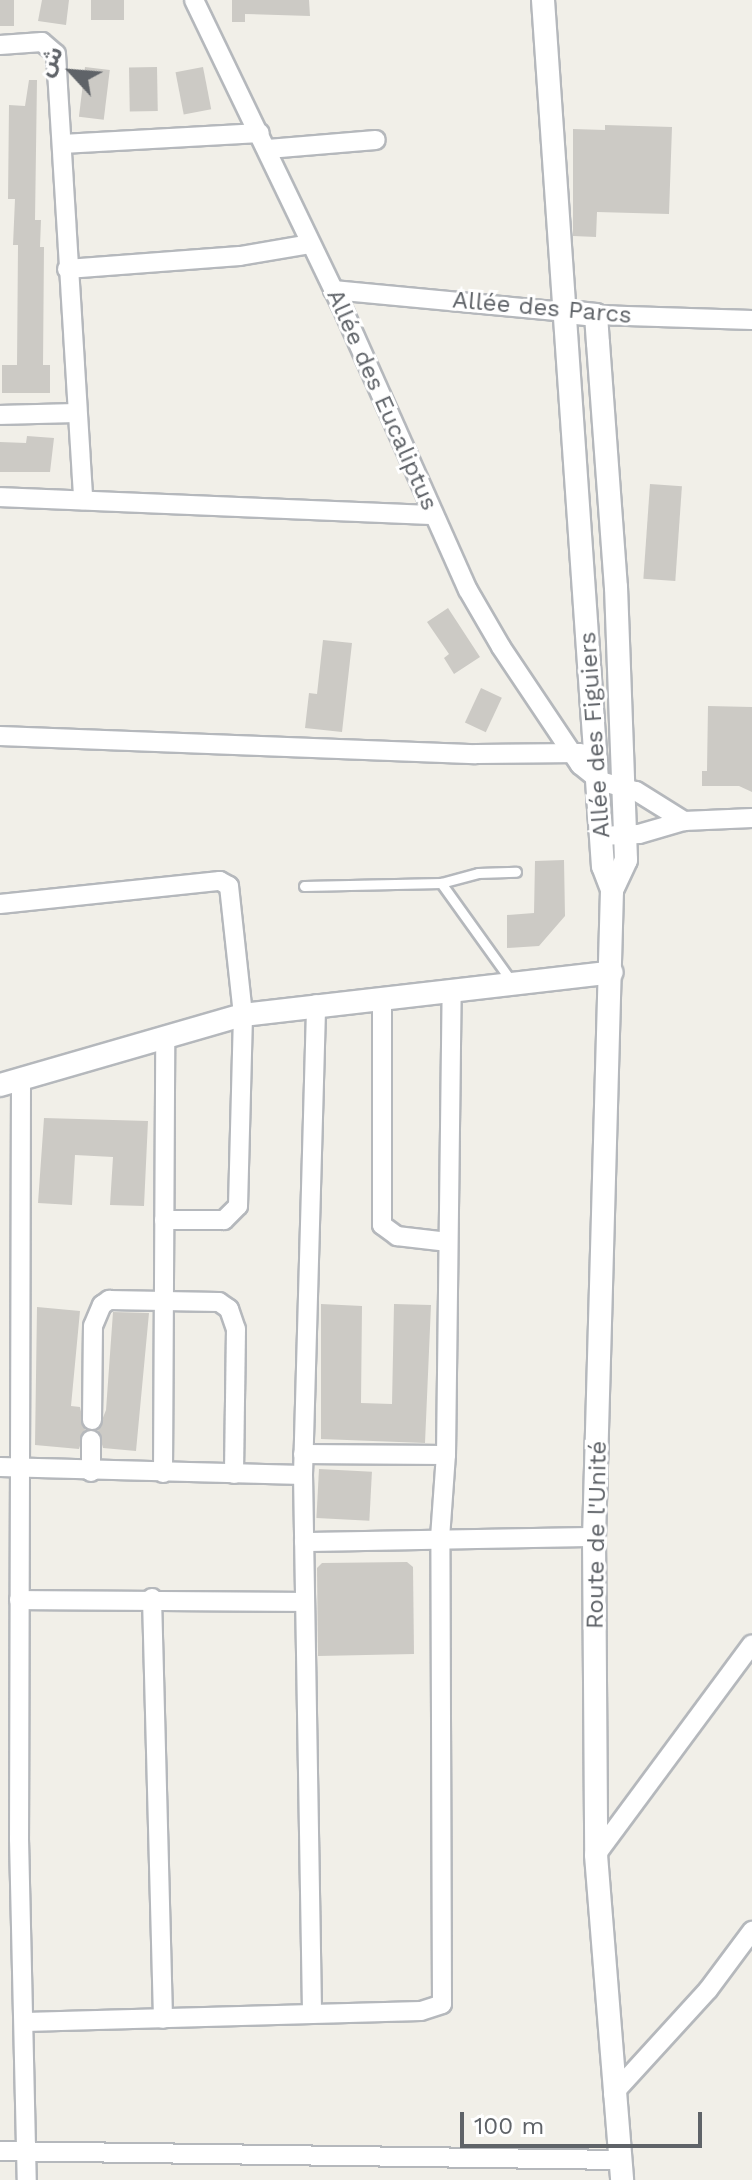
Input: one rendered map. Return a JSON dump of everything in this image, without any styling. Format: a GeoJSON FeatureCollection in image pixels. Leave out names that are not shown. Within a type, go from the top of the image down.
{"type":"FeatureCollection","features":[{"type":"Feature","properties":{"kind":"street","name":"Allée des Eucaliptus"},"geometry":{"type":"LineString","coordinates":[[194,0],[264,141],[434,515],[494,636],[571,753],[600,781]]}},
{"type":"Feature","properties":{"kind":"street","name":"Allée des Figuiers"},"geometry":{"type":"LineString","coordinates":[[543,0],[599,753],[604,870],[612,890]]}},
{"type":"Feature","properties":{"kind":"street"},"geometry":{"type":"LineString","coordinates":[[0,45],[51,45],[56,54],[83,500]]}},
{"type":"Feature","properties":{"kind":"street"},"geometry":{"type":"LineString","coordinates":[[62,144],[376,140]]}},
{"type":"Feature","properties":{"kind":"street"},"geometry":{"type":"LineString","coordinates":[[67,269],[240,256],[311,244]]}},
{"type":"Feature","properties":{"kind":"street","name":"Allée des Parcs"},"geometry":{"type":"LineString","coordinates":[[333,290],[596,315],[752,320]]}},
{"type":"Feature","properties":{"kind":"street","name":"Allée des Figuiers"},"geometry":{"type":"LineString","coordinates":[[596,315],[616,587],[625,835],[626,871],[612,890]]}},
{"type":"Feature","properties":{"kind":"street"},"geometry":{"type":"LineString","coordinates":[[0,415],[77,413]]}},
{"type":"Feature","properties":{"kind":"street"},"geometry":{"type":"LineString","coordinates":[[0,497],[434,515]]}},
{"type":"Feature","properties":{"kind":"street"},"geometry":{"type":"LineString","coordinates":[[0,736],[476,754],[599,753]]}},
{"type":"Feature","properties":{"kind":"street"},"geometry":{"type":"LineString","coordinates":[[600,781],[622,786],[684,821]]}},
{"type":"Feature","properties":{"kind":"street"},"geometry":{"type":"LineString","coordinates":[[602,836],[625,835],[684,821],[752,818]]}},
{"type":"Feature","properties":{"kind":"street"},"geometry":{"type":"LineString","coordinates":[[0,904],[225,881],[243,1015],[238,1206],[224,1220],[164,1220]]}},
{"type":"Feature","properties":{"kind":"street","name":"Route de l'Unité"},"geometry":{"type":"LineString","coordinates":[[612,890],[594,1537],[596,1855],[620,2170]]}},
{"type":"Feature","properties":{"kind":"street"},"geometry":{"type":"LineString","coordinates":[[27,2180],[20,1757],[20,1262],[10,1084],[243,1015],[316,1004],[452,992],[612,972]]}},
{"type":"Feature","properties":{"kind":"street"},"geometry":{"type":"LineString","coordinates":[[25,2022],[312,2011],[421,2011],[442,2004],[440,1538],[446,1455],[452,992]]}},
{"type":"Feature","properties":{"kind":"street"},"geometry":{"type":"LineString","coordinates":[[382,998],[382,1225],[397,1236],[448,1242]]}},
{"type":"Feature","properties":{"kind":"street"},"geometry":{"type":"LineString","coordinates":[[312,2011],[303,1454],[316,1004]]}},
{"type":"Feature","properties":{"kind":"street"},"geometry":{"type":"LineString","coordinates":[[163,1473],[165,1037]]}},
{"type":"Feature","properties":{"kind":"street"},"geometry":{"type":"LineString","coordinates":[[0,1263],[20,1262]]}},
{"type":"Feature","properties":{"kind":"street"},"geometry":{"type":"LineString","coordinates":[[92,1420],[93,1326],[102,1305],[109,1300],[219,1302],[234,1317],[234,1474]]}},
{"type":"Feature","properties":{"kind":"street"},"geometry":{"type":"LineString","coordinates":[[91,1440],[91,1472]]}},
{"type":"Feature","properties":{"kind":"street"},"geometry":{"type":"LineString","coordinates":[[303,1454],[446,1455]]}},
{"type":"Feature","properties":{"kind":"street"},"geometry":{"type":"LineString","coordinates":[[0,1467],[22,1471],[303,1475]]}},
{"type":"Feature","properties":{"kind":"street"},"geometry":{"type":"LineString","coordinates":[[304,1542],[594,1537]]}},
{"type":"Feature","properties":{"kind":"street"},"geometry":{"type":"LineString","coordinates":[[19,1600],[152,1598],[303,1602]]}},
{"type":"Feature","properties":{"kind":"street"},"geometry":{"type":"LineString","coordinates":[[152,1598],[163,2019]]}},
{"type":"Feature","properties":{"kind":"street"},"geometry":{"type":"LineString","coordinates":[[596,1855],[752,1644]]}},
{"type":"Feature","properties":{"kind":"street"},"geometry":{"type":"LineString","coordinates":[[0,1757],[20,1757]]}},
{"type":"Feature","properties":{"kind":"street"},"geometry":{"type":"LineString","coordinates":[[613,2094],[708,1990],[752,1931]]}},
{"type":"Feature","properties":{"kind":"street"},"geometry":{"type":"LineString","coordinates":[[0,2151],[620,2170]]}},
{"type":"Feature","properties":{"kind":"lane"},"geometry":{"type":"LineString","coordinates":[[304,886],[441,883],[478,873],[516,872]]}},
{"type":"Feature","properties":{"kind":"lane"},"geometry":{"type":"LineString","coordinates":[[441,883],[514,984]]}},
{"type":"Feature","properties":{"kind":"building"},"geometry":{"type":"Polygon","coordinates":[[[0,0],[14,0],[14,26],[0,26],[0,0]]]}},
{"type":"Feature","properties":{"kind":"building"},"geometry":{"type":"Polygon","coordinates":[[[42,0],[69,0],[66,25],[38,21],[42,0]]]}},
{"type":"Feature","properties":{"kind":"building"},"geometry":{"type":"Polygon","coordinates":[[[91,0],[124,0],[124,20],[91,20],[91,0]]]}},
{"type":"Feature","properties":{"kind":"building"},"geometry":{"type":"Polygon","coordinates":[[[232,0],[309,0],[310,16],[245,14],[245,22],[232,22],[232,0]]]}},
{"type":"Feature","properties":{"kind":"building"},"geometry":{"type":"Polygon","coordinates":[[[85,67],[110,70],[104,120],[79,117],[85,67]]]}},
{"type":"Feature","properties":{"kind":"building"},"geometry":{"type":"Polygon","coordinates":[[[129,67],[157,67],[158,111],[130,111],[129,67]]]}},
{"type":"Feature","properties":{"kind":"building"},"geometry":{"type":"Polygon","coordinates":[[[203,67],[211,109],[184,115],[176,72],[203,67]]]}},
{"type":"Feature","properties":{"kind":"building"},"geometry":{"type":"Polygon","coordinates":[[[29,80],[37,80],[35,220],[41,220],[40,247],[44,247],[43,365],[50,365],[50,393],[2,393],[2,365],[17,365],[18,245],[13,245],[15,199],[8,199],[9,105],[25,106],[29,80]]]}},
{"type":"Feature","properties":{"kind":"building"},"geometry":{"type":"Polygon","coordinates":[[[605,125],[672,127],[669,214],[597,212],[596,237],[573,236],[573,129],[605,130],[605,125]]]}},
{"type":"Feature","properties":{"kind":"building"},"geometry":{"type":"Polygon","coordinates":[[[27,436],[54,438],[50,472],[0,472],[0,442],[26,443],[27,436]]]}},
{"type":"Feature","properties":{"kind":"building"},"geometry":{"type":"Polygon","coordinates":[[[650,484],[682,486],[675,581],[643,579],[650,484]]]}},
{"type":"Feature","properties":{"kind":"building"},"geometry":{"type":"Polygon","coordinates":[[[448,608],[480,657],[454,674],[444,658],[449,654],[427,622],[448,608]]]}},
{"type":"Feature","properties":{"kind":"building"},"geometry":{"type":"Polygon","coordinates":[[[323,640],[352,643],[342,732],[305,728],[309,693],[317,694],[323,640]]]}},
{"type":"Feature","properties":{"kind":"building"},"geometry":{"type":"Polygon","coordinates":[[[481,688],[502,698],[486,732],[465,722],[481,688]]]}},
{"type":"Feature","properties":{"kind":"building"},"geometry":{"type":"Polygon","coordinates":[[[708,706],[752,707],[752,792],[739,786],[702,786],[702,771],[707,771],[708,706]]]}},
{"type":"Feature","properties":{"kind":"building"},"geometry":{"type":"Polygon","coordinates":[[[564,860],[565,916],[539,946],[507,948],[507,915],[534,913],[535,861],[564,860]]]}},
{"type":"Feature","properties":{"kind":"building"},"geometry":{"type":"Polygon","coordinates":[[[44,1118],[148,1121],[144,1206],[110,1205],[113,1157],[75,1155],[72,1205],[38,1203],[44,1118]]]}},
{"type":"Feature","properties":{"kind":"building"},"geometry":{"type":"Polygon","coordinates":[[[321,1304],[362,1306],[361,1403],[392,1404],[394,1304],[431,1305],[425,1443],[321,1439],[321,1304]]]}},
{"type":"Feature","properties":{"kind":"building"},"geometry":{"type":"Polygon","coordinates":[[[37,1307],[80,1311],[71,1406],[80,1407],[85,1430],[79,1449],[35,1445],[37,1307]]]}},
{"type":"Feature","properties":{"kind":"building"},"geometry":{"type":"Polygon","coordinates":[[[113,1312],[149,1313],[136,1451],[103,1448],[98,1430],[106,1410],[113,1312]]]}},
{"type":"Feature","properties":{"kind":"building"},"geometry":{"type":"Polygon","coordinates":[[[319,1469],[372,1472],[369,1521],[316,1518],[319,1469]]]}},
{"type":"Feature","properties":{"kind":"building"},"geometry":{"type":"Polygon","coordinates":[[[407,1562],[413,1567],[414,1654],[318,1656],[317,1568],[322,1563],[407,1562]]]}}]}
